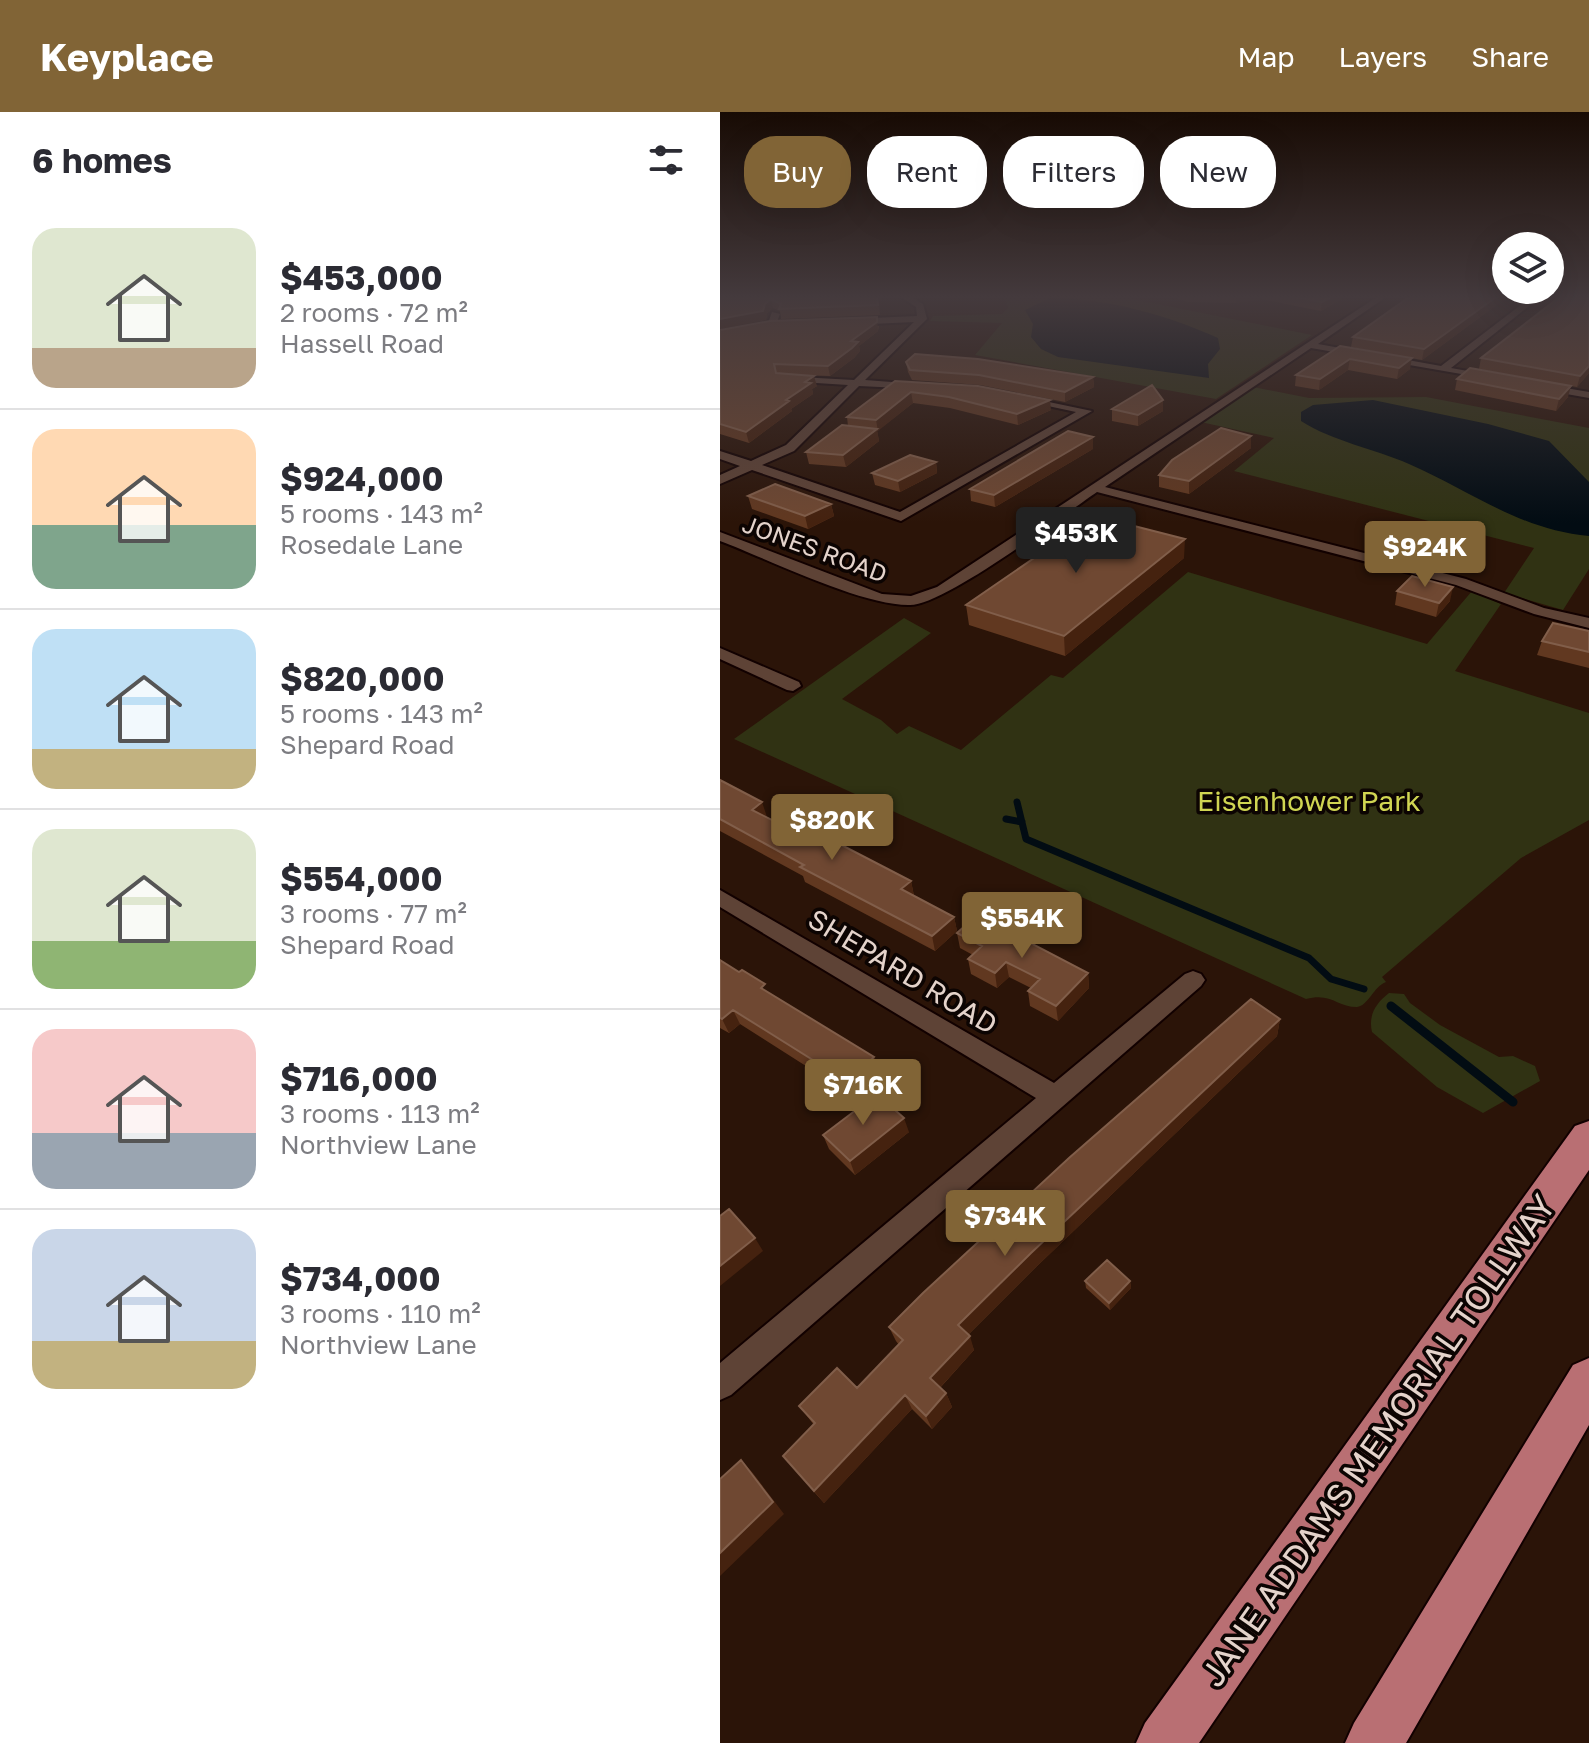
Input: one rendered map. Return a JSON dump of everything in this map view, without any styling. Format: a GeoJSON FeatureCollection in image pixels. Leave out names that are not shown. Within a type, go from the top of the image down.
{"type":"FeatureCollection","features":[{"type":"Feature","properties":{"kind":"highway","name":"JANE ADDAMS MEMORIAL TOLLWAY"},"geometry":{"type":"LineString","coordinates":[[1165,1743],[1589,1138]]}},
{"type":"Feature","properties":{"kind":"highway"},"geometry":{"type":"LineString","coordinates":[[1374,1743],[1589,1381]]}},
{"type":"Feature","properties":{"kind":"street"},"geometry":{"type":"LineString","coordinates":[[720,480],[790,448],[870,371]]}},
{"type":"Feature","properties":{"kind":"street","name":"JONES ROAD"},"geometry":{"type":"LineString","coordinates":[[720,536],[880,598],[912,601],[942,590],[1270,371]]}},
{"type":"Feature","properties":{"kind":"street"},"geometry":{"type":"LineString","coordinates":[[1455,371],[1505,380]]}},
{"type":"Feature","properties":{"kind":"street"},"geometry":{"type":"LineString","coordinates":[[783,378],[934,388]]}},
{"type":"Feature","properties":{"kind":"street"},"geometry":{"type":"LineString","coordinates":[[1537,386],[1589,395]]}},
{"type":"Feature","properties":{"kind":"street"},"geometry":{"type":"LineString","coordinates":[[720,455],[901,517],[1086,411],[1009,395]]}},
{"type":"Feature","properties":{"kind":"street"},"geometry":{"type":"LineString","coordinates":[[1095,488],[1461,582],[1539,611],[1589,623]]}},
{"type":"Feature","properties":{"kind":"street"},"geometry":{"type":"LineString","coordinates":[[720,653],[793,686]]}},
{"type":"Feature","properties":{"kind":"street","name":"SHEPARD ROAD"},"geometry":{"type":"LineString","coordinates":[[720,897],[1056,1097]]}},
{"type":"Feature","properties":{"kind":"street"},"geometry":{"type":"LineString","coordinates":[[720,1384],[1193,980]]}},
{"type":"Feature","properties":{"kind":"green space"},"geometry":{"type":"Polygon","coordinates":[[[1063,371],[1258,371],[1216,399],[1063,371]]]}},
{"type":"Feature","properties":{"kind":"green space"},"geometry":{"type":"Polygon","coordinates":[[[1248,386],[1309,398],[1426,397],[1589,428],[1589,569],[1563,610],[1504,593],[1534,548],[1234,471],[1274,438],[1196,421],[1248,386]]]}},
{"type":"Feature","properties":{"kind":"green space","name":"Eisenhower Park"},"geometry":{"type":"Polygon","coordinates":[[[1188,572],[1427,644],[1472,591],[1501,604],[1455,671],[1589,713],[1589,820],[1521,858],[1382,977],[1386,982],[1357,1007],[1322,997],[1306,999],[734,739],[904,618],[931,633],[842,699],[881,720],[897,734],[909,726],[961,750],[1051,675],[1063,678],[1188,572]]]}},
{"type":"Feature","properties":{"kind":"green space"},"geometry":{"type":"Polygon","coordinates":[[[1389,993],[1404,994],[1410,1003],[1440,1025],[1499,1057],[1513,1056],[1535,1066],[1540,1081],[1483,1113],[1437,1087],[1372,1032],[1374,1010],[1389,993]]]}},
{"type":"Feature","properties":{"kind":"shaded area"},"geometry":{"type":"Polygon","coordinates":[[[1159,371],[1209,371],[1209,378],[1159,371]]]}},
{"type":"Feature","properties":{"kind":"shaded area"},"geometry":{"type":"Polygon","coordinates":[[[1373,400],[1488,424],[1549,441],[1589,482],[1589,536],[1518,518],[1409,464],[1327,434],[1301,421],[1301,412],[1313,405],[1373,400]]]}},
{"type":"Feature","properties":{"kind":"building"},"geometry":{"type":"Polygon","coordinates":[[[720,371],[776,371],[814,376],[805,382],[811,383],[746,432],[720,424],[720,371]]]}},
{"type":"Feature","properties":{"kind":"building"},"geometry":{"type":"Polygon","coordinates":[[[925,371],[1055,371],[1093,377],[1065,392],[979,375],[925,371]]]}},
{"type":"Feature","properties":{"kind":"building"},"geometry":{"type":"Polygon","coordinates":[[[1302,371],[1332,371],[1320,379],[1296,375],[1302,371]]]}},
{"type":"Feature","properties":{"kind":"building"},"geometry":{"type":"Polygon","coordinates":[[[1466,371],[1487,371],[1571,386],[1559,399],[1457,379],[1466,371]]]}},
{"type":"Feature","properties":{"kind":"building"},"geometry":{"type":"Polygon","coordinates":[[[1553,371],[1584,371],[1580,376],[1553,371]]]}},
{"type":"Feature","properties":{"kind":"building"},"geometry":{"type":"Polygon","coordinates":[[[895,381],[978,386],[1050,400],[1017,414],[949,397],[911,392],[876,420],[847,417],[895,381]]]}},
{"type":"Feature","properties":{"kind":"building"},"geometry":{"type":"Polygon","coordinates":[[[1152,385],[1163,400],[1138,415],[1112,409],[1152,385]]]}},
{"type":"Feature","properties":{"kind":"building"},"geometry":{"type":"Polygon","coordinates":[[[842,425],[877,429],[843,455],[806,452],[842,425]]]}},
{"type":"Feature","properties":{"kind":"building"},"geometry":{"type":"Polygon","coordinates":[[[1221,428],[1251,436],[1189,481],[1159,475],[1172,460],[1221,428]]]}},
{"type":"Feature","properties":{"kind":"building"},"geometry":{"type":"Polygon","coordinates":[[[1068,431],[1093,437],[994,495],[970,489],[1068,431]]]}},
{"type":"Feature","properties":{"kind":"building"},"geometry":{"type":"Polygon","coordinates":[[[910,455],[936,462],[898,481],[872,473],[910,455]]]}},
{"type":"Feature","properties":{"kind":"building"},"geometry":{"type":"Polygon","coordinates":[[[775,484],[831,504],[805,516],[748,496],[775,484]]]}},
{"type":"Feature","properties":{"kind":"building"},"geometry":{"type":"Polygon","coordinates":[[[1095,516],[1185,539],[1064,636],[966,605],[1095,516]]]}},
{"type":"Feature","properties":{"kind":"building"},"geometry":{"type":"Polygon","coordinates":[[[1412,576],[1453,587],[1439,603],[1397,591],[1412,576]]]}},
{"type":"Feature","properties":{"kind":"building"},"geometry":{"type":"Polygon","coordinates":[[[1553,623],[1589,631],[1589,652],[1542,641],[1553,623]]]}},
{"type":"Feature","properties":{"kind":"building"},"geometry":{"type":"Polygon","coordinates":[[[720,780],[762,802],[752,810],[790,829],[799,823],[911,881],[901,889],[954,917],[932,936],[800,867],[804,865],[720,819],[720,780]]]}},
{"type":"Feature","properties":{"kind":"building"},"geometry":{"type":"Polygon","coordinates":[[[977,915],[1088,973],[1056,1006],[1028,991],[1040,979],[1006,962],[995,973],[968,959],[982,946],[957,933],[977,915]]]}},
{"type":"Feature","properties":{"kind":"building"},"geometry":{"type":"Polygon","coordinates":[[[720,960],[765,984],[761,988],[874,1057],[848,1082],[733,1010],[720,1018],[720,960]]]}},
{"type":"Feature","properties":{"kind":"building"},"geometry":{"type":"Polygon","coordinates":[[[1251,999],[1280,1019],[958,1325],[970,1336],[930,1378],[946,1393],[926,1416],[905,1395],[814,1491],[783,1456],[815,1423],[799,1406],[837,1368],[857,1388],[903,1340],[889,1327],[923,1293],[1069,1158],[1251,999]]]}},
{"type":"Feature","properties":{"kind":"building"},"geometry":{"type":"Polygon","coordinates":[[[877,1094],[904,1118],[850,1161],[823,1135],[877,1094]]]}},
{"type":"Feature","properties":{"kind":"building"},"geometry":{"type":"Polygon","coordinates":[[[729,1209],[755,1238],[720,1266],[720,1216],[729,1209]]]}},
{"type":"Feature","properties":{"kind":"building"},"geometry":{"type":"Polygon","coordinates":[[[1107,1260],[1130,1281],[1109,1303],[1085,1281],[1107,1260]]]}},
{"type":"Feature","properties":{"kind":"building"},"geometry":{"type":"Polygon","coordinates":[[[741,1460],[773,1502],[720,1553],[720,1479],[741,1460]]]}},
{"type":"Feature","properties":{"kind":"waterway"},"geometry":{"type":"LineString","coordinates":[[1017,802],[1022,822]]}},
{"type":"Feature","properties":{"kind":"waterway"},"geometry":{"type":"LineString","coordinates":[[1006,819],[1022,822]]}},
{"type":"Feature","properties":{"kind":"waterway"},"geometry":{"type":"LineString","coordinates":[[1022,822],[1026,839],[1309,958],[1331,979],[1364,989]]}},
{"type":"Feature","properties":{"kind":"waterway"},"geometry":{"type":"LineString","coordinates":[[1394,1008],[1391,1006],[1513,1102]]}}]}
